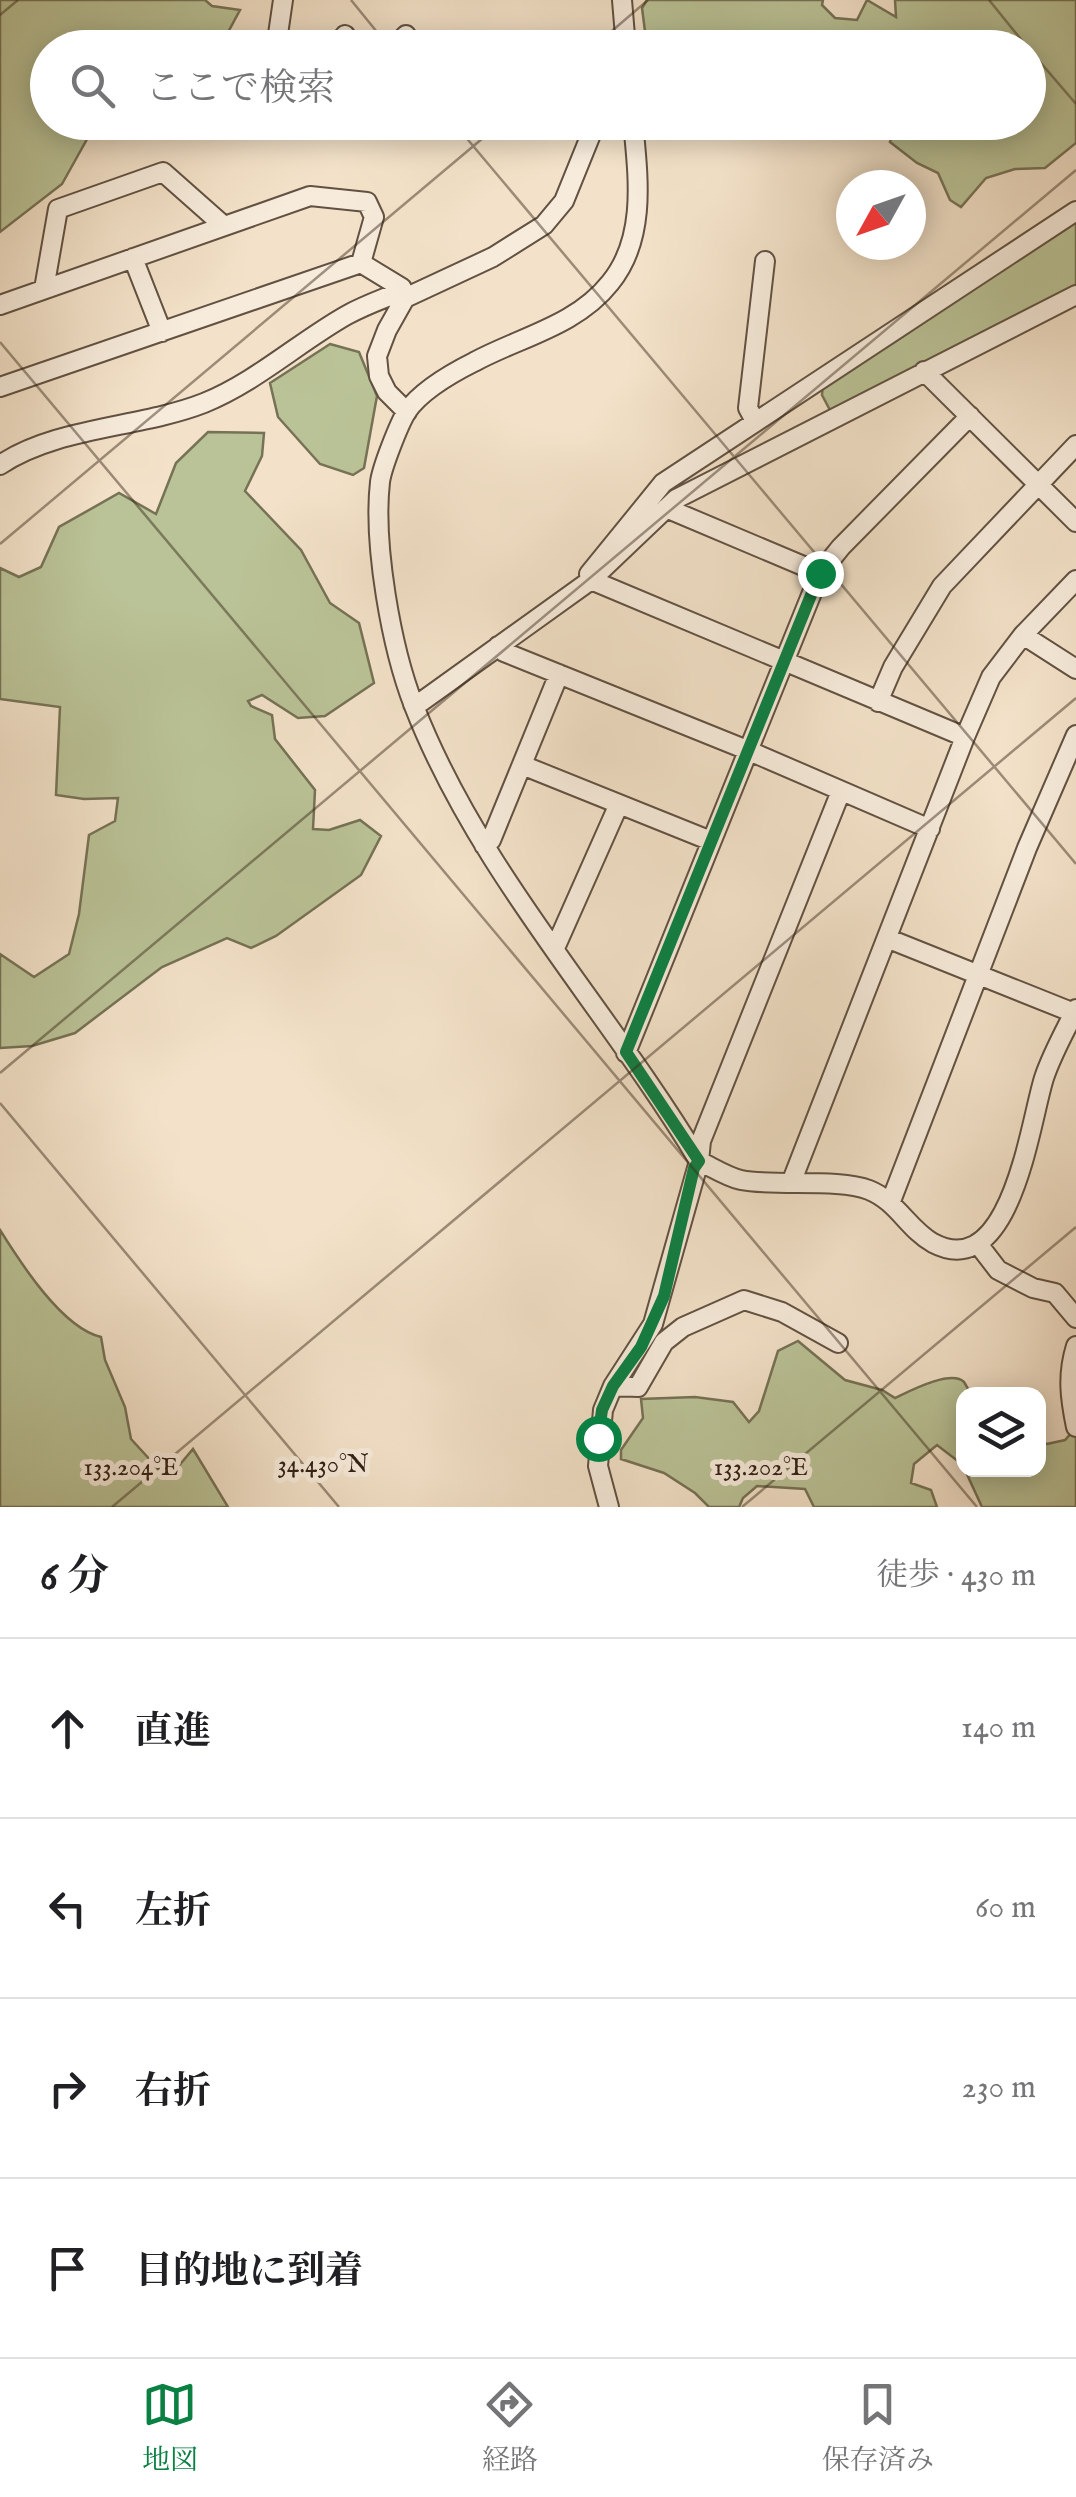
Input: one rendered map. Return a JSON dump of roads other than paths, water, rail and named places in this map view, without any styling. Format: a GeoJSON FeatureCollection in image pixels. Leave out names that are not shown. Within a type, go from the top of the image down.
{"type":"FeatureCollection","features":[{"type":"Feature","properties":{"kind":"street"},"geometry":{"type":"LineString","coordinates":[[279,30],[283,0]]}},
{"type":"Feature","properties":{"kind":"street"},"geometry":{"type":"LineString","coordinates":[[622,0],[624,30]]}},
{"type":"Feature","properties":{"kind":"street"},"geometry":{"type":"LineString","coordinates":[[407,412],[387,392],[379,376],[377,356],[406,298],[493,256],[544,225],[564,201],[589,140]]}},
{"type":"Feature","properties":{"kind":"street"},"geometry":{"type":"LineString","coordinates":[[635,140],[639,188],[636,219],[628,250],[612,281],[591,303],[565,320],[474,362],[437,384],[407,412],[380,480],[380,558],[413,704],[461,808],[484,845],[699,1161],[739,1180],[866,1188],[891,1201],[934,1244],[962,1250],[978,1244],[995,1228],[1008,1205],[1045,1075],[1075,1011],[888,939]]}},
{"type":"Feature","properties":{"kind":"street"},"geometry":{"type":"LineString","coordinates":[[44,289],[58,209],[163,172],[224,226]]}},
{"type":"Feature","properties":{"kind":"street"},"geometry":{"type":"LineString","coordinates":[[0,304],[310,196],[368,202],[374,217],[362,263]]}},
{"type":"Feature","properties":{"kind":"street"},"geometry":{"type":"LineString","coordinates":[[964,738],[591,580],[589,574],[663,483],[1076,211]]}},
{"type":"Feature","properties":{"kind":"street"},"geometry":{"type":"LineString","coordinates":[[133,258],[162,332]]}},
{"type":"Feature","properties":{"kind":"street"},"geometry":{"type":"LineString","coordinates":[[754,421],[748,408],[765,261]]}},
{"type":"Feature","properties":{"kind":"street"},"geometry":{"type":"LineString","coordinates":[[362,263],[402,288],[406,298]]}},
{"type":"Feature","properties":{"kind":"street"},"geometry":{"type":"LineString","coordinates":[[0,387],[362,263]]}},
{"type":"Feature","properties":{"kind":"street"},"geometry":{"type":"LineString","coordinates":[[0,464],[20,451],[152,420],[205,402],[237,387],[349,314],[396,294],[406,298]]}},
{"type":"Feature","properties":{"kind":"street"},"geometry":{"type":"LineString","coordinates":[[413,704],[591,580],[676,498],[1076,295]]}},
{"type":"Feature","properties":{"kind":"street"},"geometry":{"type":"LineString","coordinates":[[924,372],[1076,522]]}},
{"type":"Feature","properties":{"kind":"street"},"geometry":{"type":"LineString","coordinates":[[626,1052],[820,573],[970,416]]}},
{"type":"Feature","properties":{"kind":"street"},"geometry":{"type":"LineString","coordinates":[[878,702],[893,666],[942,586],[1076,444]]}},
{"type":"Feature","properties":{"kind":"street"},"geometry":{"type":"LineString","coordinates":[[666,508],[820,573]]}},
{"type":"Feature","properties":{"kind":"street"},"geometry":{"type":"LineString","coordinates":[[791,1183],[991,677],[1023,635],[1076,580]]}},
{"type":"Feature","properties":{"kind":"street"},"geometry":{"type":"LineString","coordinates":[[1023,635],[1076,669]]}},
{"type":"Feature","properties":{"kind":"street"},"geometry":{"type":"LineString","coordinates":[[498,646],[504,652],[748,750],[930,829]]}},
{"type":"Feature","properties":{"kind":"street"},"geometry":{"type":"LineString","coordinates":[[484,845],[491,840],[558,674]]}},
{"type":"Feature","properties":{"kind":"street"},"geometry":{"type":"LineString","coordinates":[[891,1201],[977,976],[1076,735]]}},
{"type":"Feature","properties":{"kind":"street"},"geometry":{"type":"LineString","coordinates":[[522,765],[711,841]]}},
{"type":"Feature","properties":{"kind":"street"},"geometry":{"type":"LineString","coordinates":[[609,1507],[598,1466],[602,1410],[653,1324],[664,1296],[701,1142],[840,791]]}},
{"type":"Feature","properties":{"kind":"street"},"geometry":{"type":"LineString","coordinates":[[556,948],[619,804]]}},
{"type":"Feature","properties":{"kind":"street"},"geometry":{"type":"LineString","coordinates":[[978,1244],[998,1270],[1033,1288],[1055,1293],[1076,1318]]}},
{"type":"Feature","properties":{"kind":"street"},"geometry":{"type":"LineString","coordinates":[[613,1386],[638,1388],[664,1342],[683,1328],[744,1300],[782,1312],[838,1343]]}},
{"type":"Feature","properties":{"kind":"street"},"geometry":{"type":"LineString","coordinates":[[1076,1346],[1069,1368],[1069,1397],[1076,1428]]}}]}
